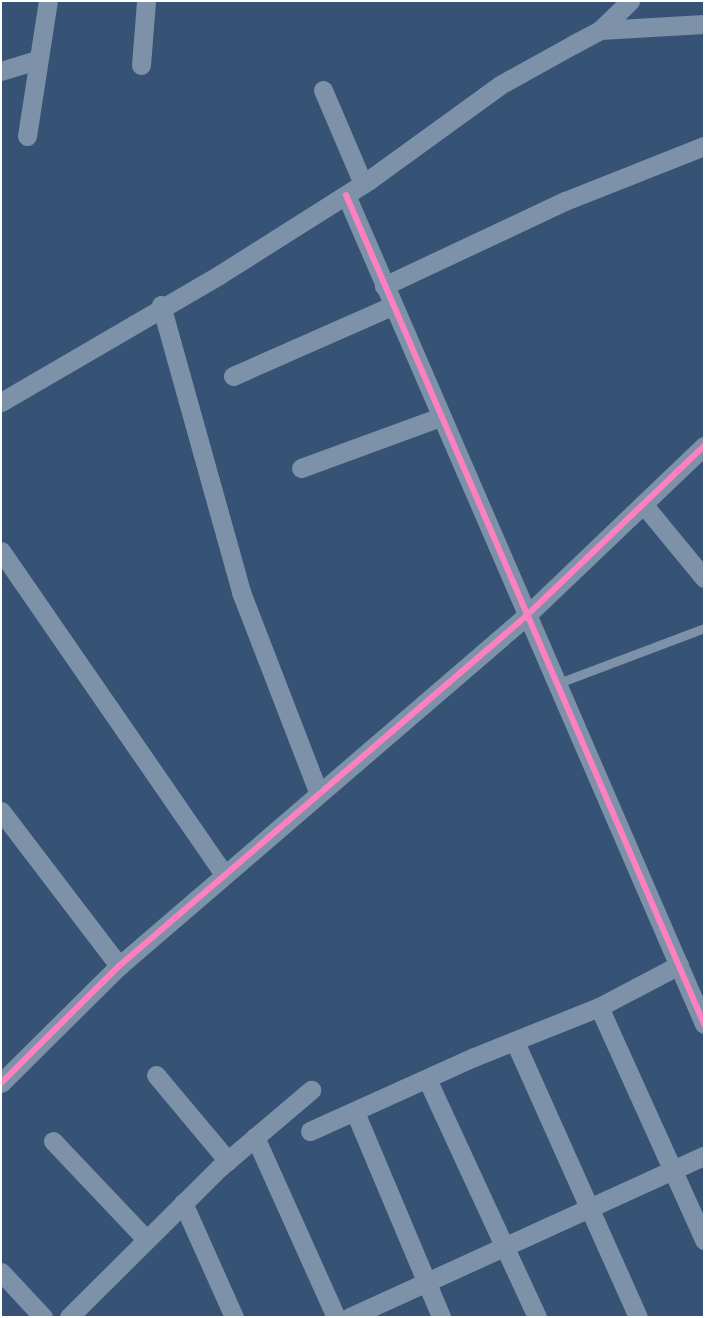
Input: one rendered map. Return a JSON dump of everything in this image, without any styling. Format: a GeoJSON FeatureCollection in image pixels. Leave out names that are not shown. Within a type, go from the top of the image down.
{"type":"FeatureCollection","features":[{"type":"Feature","properties":{"kind":"street"},"geometry":{"type":"LineString","coordinates":[[27,136],[36,60],[48,1]]}},
{"type":"Feature","properties":{"kind":"street"},"geometry":{"type":"LineString","coordinates":[[141,65],[146,1]]}},
{"type":"Feature","properties":{"kind":"street"},"geometry":{"type":"LineString","coordinates":[[1,402],[161,305],[219,275],[346,195],[500,86],[600,30],[630,1]]}},
{"type":"Feature","properties":{"kind":"street"},"geometry":{"type":"LineString","coordinates":[[600,30],[642,24],[704,24]]}},
{"type":"Feature","properties":{"kind":"street"},"geometry":{"type":"LineString","coordinates":[[1,71],[36,60]]}},
{"type":"Feature","properties":{"kind":"street"},"geometry":{"type":"LineString","coordinates":[[323,90],[363,184]]}},
{"type":"Feature","properties":{"kind":"street"},"geometry":{"type":"LineString","coordinates":[[384,286],[565,201],[704,146]]}},
{"type":"Feature","properties":{"kind":"street"},"geometry":{"type":"LineString","coordinates":[[346,195],[525,616],[704,1024]]}},
{"type":"Feature","properties":{"kind":"street"},"geometry":{"type":"LineString","coordinates":[[161,305],[241,592],[318,792]]}},
{"type":"Feature","properties":{"kind":"street"},"geometry":{"type":"LineString","coordinates":[[233,376],[392,306]]}},
{"type":"Feature","properties":{"kind":"street"},"geometry":{"type":"LineString","coordinates":[[302,468],[440,416]]}},
{"type":"Feature","properties":{"kind":"street"},"geometry":{"type":"LineString","coordinates":[[1,1083],[119,966],[223,873],[525,616],[704,446]]}},
{"type":"Feature","properties":{"kind":"street"},"geometry":{"type":"LineString","coordinates":[[643,504],[704,578]]}},
{"type":"Feature","properties":{"kind":"street"},"geometry":{"type":"LineString","coordinates":[[1,551],[223,873]]}},
{"type":"Feature","properties":{"kind":"street"},"geometry":{"type":"LineString","coordinates":[[1,811],[119,966]]}},
{"type":"Feature","properties":{"kind":"street"},"geometry":{"type":"LineString","coordinates":[[310,1131],[599,1007],[679,964]]}},
{"type":"Feature","properties":{"kind":"street"},"geometry":{"type":"LineString","coordinates":[[599,1007],[704,1240]]}},
{"type":"Feature","properties":{"kind":"street"},"geometry":{"type":"LineString","coordinates":[[515,1042],[588,1209],[638,1317]]}},
{"type":"Feature","properties":{"kind":"street"},"geometry":{"type":"LineString","coordinates":[[156,1075],[228,1161]]}},
{"type":"Feature","properties":{"kind":"street"},"geometry":{"type":"LineString","coordinates":[[428,1079],[537,1317]]}},
{"type":"Feature","properties":{"kind":"street"},"geometry":{"type":"LineString","coordinates":[[69,1317],[183,1203],[255,1137],[311,1090]]}},
{"type":"Feature","properties":{"kind":"street"},"geometry":{"type":"LineString","coordinates":[[355,1112],[441,1317]]}},
{"type":"Feature","properties":{"kind":"street"},"geometry":{"type":"LineString","coordinates":[[255,1137],[336,1317]]}},
{"type":"Feature","properties":{"kind":"street"},"geometry":{"type":"LineString","coordinates":[[53,1141],[146,1239]]}},
{"type":"Feature","properties":{"kind":"street"},"geometry":{"type":"LineString","coordinates":[[350,1317],[425,1280],[704,1156]]}},
{"type":"Feature","properties":{"kind":"street"},"geometry":{"type":"LineString","coordinates":[[183,1203],[234,1317]]}},
{"type":"Feature","properties":{"kind":"street"},"geometry":{"type":"LineString","coordinates":[[1,1272],[43,1317]]}},
{"type":"Feature","properties":{"kind":"lane"},"geometry":{"type":"LineString","coordinates":[[556,684],[704,628]]}},
{"type":"Feature","properties":{"kind":"cycle path"},"geometry":{"type":"LineString","coordinates":[[346,195],[704,1024]]}},
{"type":"Feature","properties":{"kind":"cycle path"},"geometry":{"type":"LineString","coordinates":[[1,1083],[119,966],[525,617],[704,446]]}}]}
